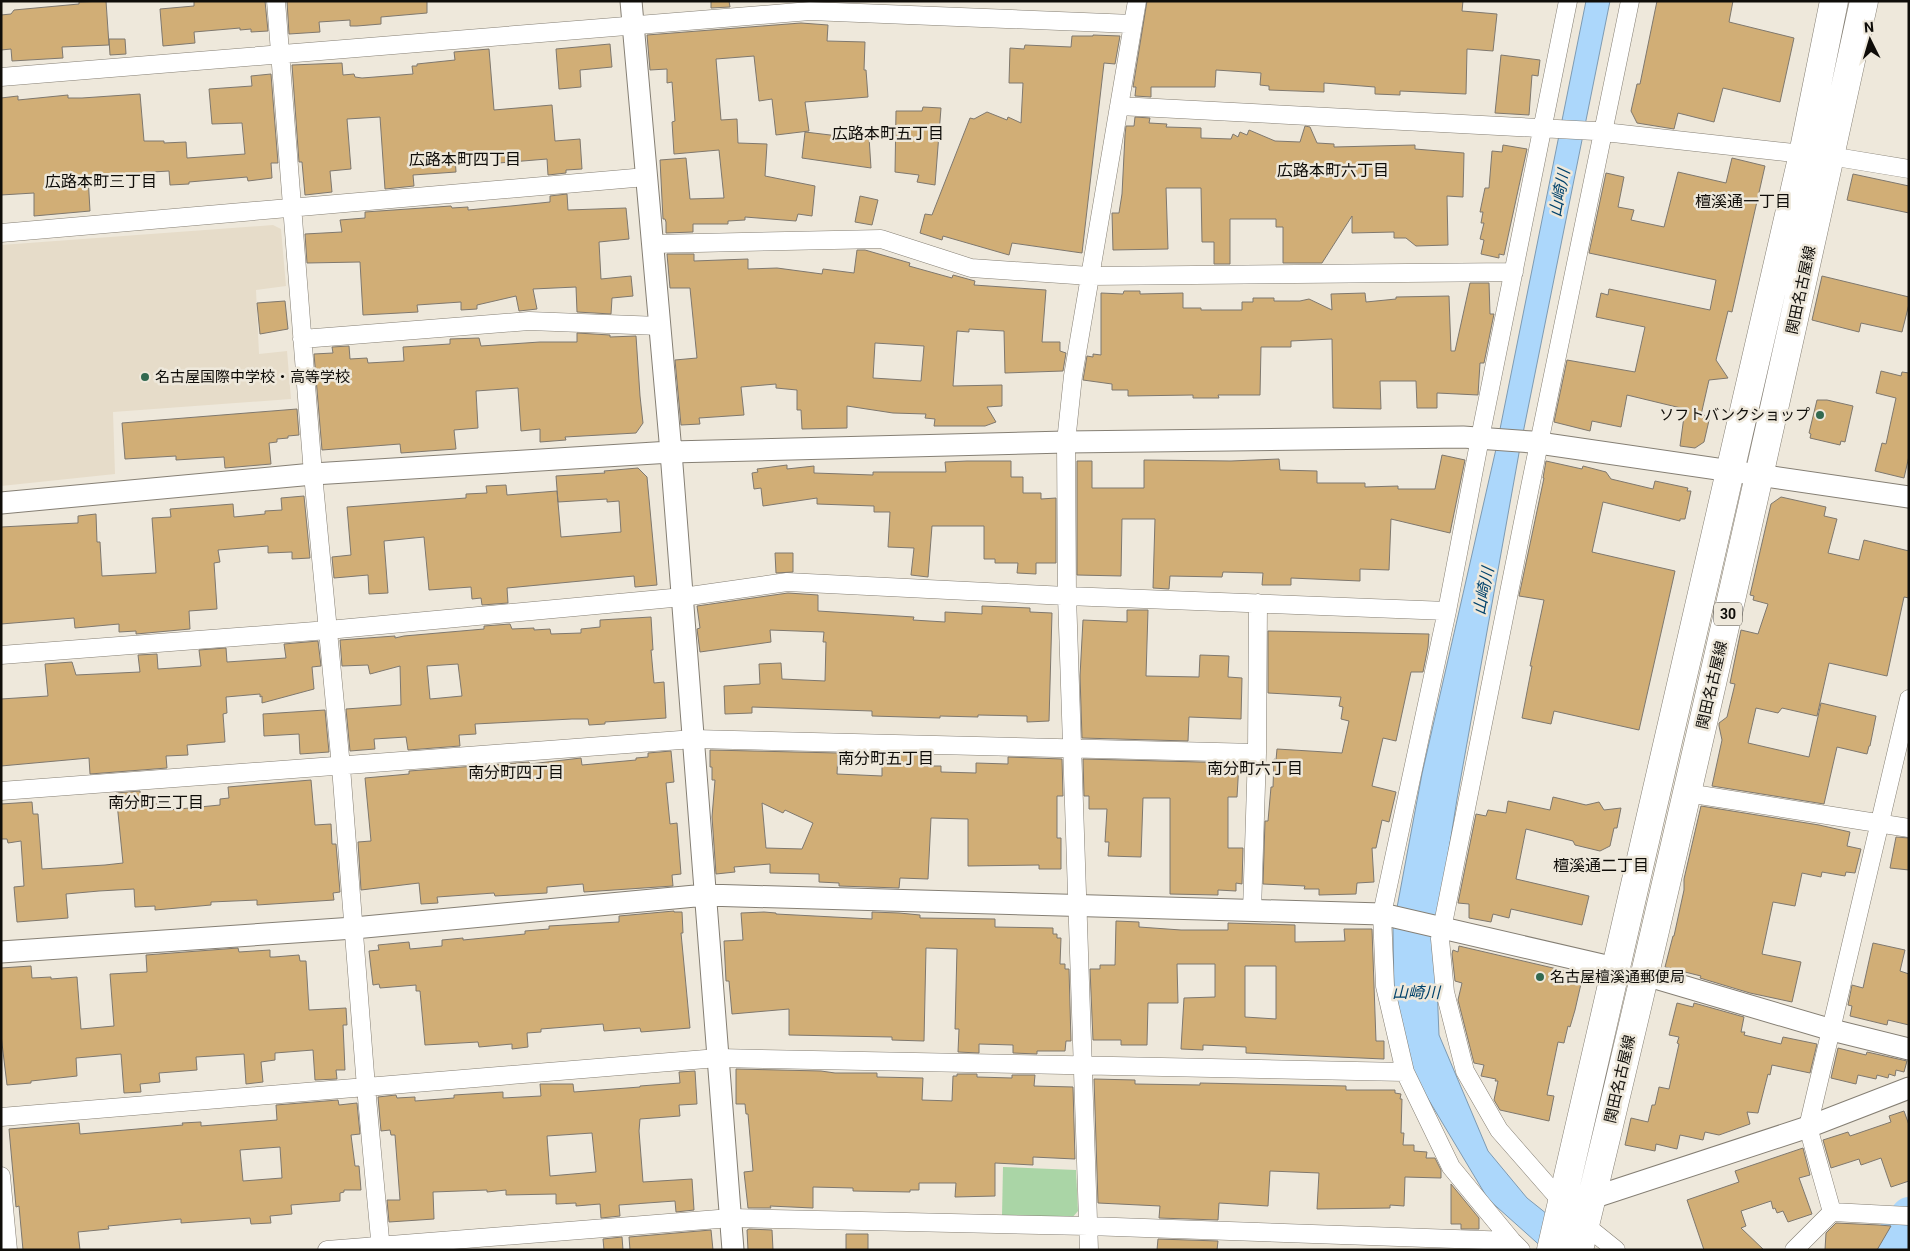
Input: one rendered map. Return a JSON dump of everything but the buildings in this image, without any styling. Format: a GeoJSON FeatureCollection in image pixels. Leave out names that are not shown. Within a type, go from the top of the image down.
{"type":"FeatureCollection","features":[{"type":"Feature","properties":{"kind":"main road","name":"関田名古屋線"},"geometry":{"type":"LineString","coordinates":[[1551,1250],[1803,154],[1834,1]]}},
{"type":"Feature","properties":{"kind":"main road","name":"関田名古屋線"},"geometry":{"type":"LineString","coordinates":[[1582,1238],[1645,975],[1760,476],[1864,1]]}},
{"type":"Feature","properties":{"kind":"street"},"geometry":{"type":"LineString","coordinates":[[276,1],[313,474],[341,767],[366,1087],[381,1247]]}},
{"type":"Feature","properties":{"kind":"street"},"geometry":{"type":"LineString","coordinates":[[631,1],[671,452],[733,1250]]}},
{"type":"Feature","properties":{"kind":"street"},"geometry":{"type":"LineString","coordinates":[[1089,1250],[1067,596],[1066,442],[1073,376],[1137,1]]}},
{"type":"Feature","properties":{"kind":"street"},"geometry":{"type":"LineString","coordinates":[[1516,1245],[1451,1167],[1405,1072],[1385,986],[1387,916],[1480,438],[1568,1]]}},
{"type":"Feature","properties":{"kind":"street"},"geometry":{"type":"LineString","coordinates":[[1561,1206],[1499,1130],[1465,1071],[1445,992],[1440,939],[1535,442],[1599,131],[1630,1]]}},
{"type":"Feature","properties":{"kind":"street"},"geometry":{"type":"LineString","coordinates":[[1,77],[845,7],[1133,24]]}},
{"type":"Feature","properties":{"kind":"street"},"geometry":{"type":"LineString","coordinates":[[1119,106],[1599,131],[1803,154]]}},
{"type":"Feature","properties":{"kind":"street"},"geometry":{"type":"LineString","coordinates":[[1830,156],[1909,169]]}},
{"type":"Feature","properties":{"kind":"street"},"geometry":{"type":"LineString","coordinates":[[1,233],[646,177]]}},
{"type":"Feature","properties":{"kind":"street"},"geometry":{"type":"LineString","coordinates":[[652,244],[881,239],[971,268],[1090,276],[1514,272]]}},
{"type":"Feature","properties":{"kind":"street"},"geometry":{"type":"LineString","coordinates":[[302,339],[529,321],[660,326]]}},
{"type":"Feature","properties":{"kind":"street"},"geometry":{"type":"LineString","coordinates":[[1,503],[313,474],[671,452],[1066,442],[1480,438],[1535,442],[1909,497]]}},
{"type":"Feature","properties":{"kind":"street"},"geometry":{"type":"LineString","coordinates":[[1,655],[328,630],[682,597],[788,582],[1067,596],[1447,611]]}},
{"type":"Feature","properties":{"kind":"street"},"geometry":{"type":"LineString","coordinates":[[1252,911],[1257,753],[1258,604]]}},
{"type":"Feature","properties":{"kind":"street"},"geometry":{"type":"LineString","coordinates":[[1832,1212],[1808,1128],[1909,699]]}},
{"type":"Feature","properties":{"kind":"street"},"geometry":{"type":"LineString","coordinates":[[1,791],[341,767],[694,739],[1257,753]]}},
{"type":"Feature","properties":{"kind":"street"},"geometry":{"type":"LineString","coordinates":[[1687,793],[1909,828]]}},
{"type":"Feature","properties":{"kind":"street"},"geometry":{"type":"LineString","coordinates":[[1,952],[354,928],[706,895],[1387,916],[1615,968]]}},
{"type":"Feature","properties":{"kind":"street"},"geometry":{"type":"LineString","coordinates":[[1645,975],[1832,1030],[1909,1048]]}},
{"type":"Feature","properties":{"kind":"street"},"geometry":{"type":"LineString","coordinates":[[1,1116],[718,1058],[1405,1072]]}},
{"type":"Feature","properties":{"kind":"street"},"geometry":{"type":"LineString","coordinates":[[1592,1198],[1808,1128],[1909,1088]]}},
{"type":"Feature","properties":{"kind":"street"},"geometry":{"type":"LineString","coordinates":[[1,1176],[8,1250]]}},
{"type":"Feature","properties":{"kind":"street"},"geometry":{"type":"LineString","coordinates":[[1794,1250],[1832,1212],[1909,1216]]}},
{"type":"Feature","properties":{"kind":"street"},"geometry":{"type":"LineString","coordinates":[[327,1250],[731,1218],[1088,1226],[1516,1245]]}},
{"type":"Feature","properties":{"kind":"street"},"geometry":{"type":"LineString","coordinates":[[1582,1238],[1616,1250]]}},
{"type":"Feature","properties":{"kind":"shaded area","name":"名古屋国際中学校・高等学校"},"geometry":{"type":"Polygon","coordinates":[[[273,225],[281,229],[286,286],[256,290],[259,354],[287,351],[291,399],[113,412],[115,474],[1,486],[1,245],[273,225]]]}},
{"type":"Feature","properties":{"kind":"green space"},"geometry":{"type":"Polygon","coordinates":[[[1003,1167],[1076,1170],[1078,1211],[1071,1219],[1002,1216],[1003,1167]]]}},
{"type":"Feature","properties":{"kind":"water","name":"山崎川"},"geometry":{"type":"Polygon","coordinates":[[[1586,1],[1610,1],[1519,453],[1457,799],[1435,937],[1439,1035],[1488,1151],[1527,1198],[1592,1250],[1545,1250],[1488,1199],[1415,1077],[1394,994],[1393,929],[1422,774],[1496,449],[1586,1]]]}},
{"type":"Feature","properties":{"kind":"waterway"},"geometry":{"type":"LineString","coordinates":[[1885,1250],[1909,1215]]}},
{"type":"Feature","properties":{"kind":"place","name":"名古屋国際中学校・高等学校"},"geometry":{"type":"Point","coordinates":[145,377]}},
{"type":"Feature","properties":{"kind":"place","name":"ソフトバンクショップ"},"geometry":{"type":"Point","coordinates":[1820,415]}},
{"type":"Feature","properties":{"kind":"place","name":"名古屋檀溪通郵便局"},"geometry":{"type":"Point","coordinates":[1540,977]}},
{"type":"Feature","properties":{"kind":"district","name":"広路本町五丁目"},"geometry":{"type":"Point","coordinates":[888,133]}},
{"type":"Feature","properties":{"kind":"district","name":"広路本町四丁目"},"geometry":{"type":"Point","coordinates":[465,159]}},
{"type":"Feature","properties":{"kind":"district","name":"広路本町六丁目"},"geometry":{"type":"Point","coordinates":[1333,170]}},
{"type":"Feature","properties":{"kind":"district","name":"広路本町三丁目"},"geometry":{"type":"Point","coordinates":[101,181]}},
{"type":"Feature","properties":{"kind":"district","name":"檀溪通一丁目"},"geometry":{"type":"Point","coordinates":[1743,201]}},
{"type":"Feature","properties":{"kind":"district","name":"南分町五丁目"},"geometry":{"type":"Point","coordinates":[886,758]}},
{"type":"Feature","properties":{"kind":"district","name":"南分町六丁目"},"geometry":{"type":"Point","coordinates":[1255,768]}},
{"type":"Feature","properties":{"kind":"district","name":"南分町四丁目"},"geometry":{"type":"Point","coordinates":[516,772]}},
{"type":"Feature","properties":{"kind":"district","name":"南分町三丁目"},"geometry":{"type":"Point","coordinates":[156,802]}},
{"type":"Feature","properties":{"kind":"district","name":"檀溪通二丁目"},"geometry":{"type":"Point","coordinates":[1601,865]}}]}
